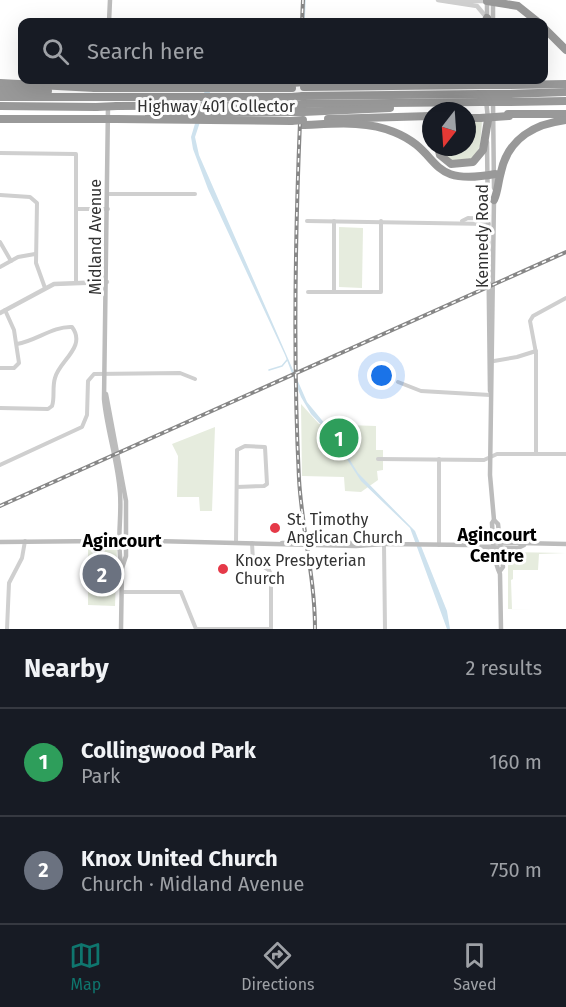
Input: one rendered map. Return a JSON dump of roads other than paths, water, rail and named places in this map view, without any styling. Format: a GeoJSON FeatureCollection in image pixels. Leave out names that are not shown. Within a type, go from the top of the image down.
{"type":"FeatureCollection","features":[{"type":"Feature","properties":{"kind":"highway"},"geometry":{"type":"LineString","coordinates":[[487,0],[518,6],[533,18]]}},
{"type":"Feature","properties":{"kind":"highway"},"geometry":{"type":"LineString","coordinates":[[548,33],[566,50]]}},
{"type":"Feature","properties":{"kind":"highway","name":"Highway 401 Collector"},"geometry":{"type":"LineString","coordinates":[[0,83],[95,88],[265,88],[292,104]]}},
{"type":"Feature","properties":{"kind":"highway"},"geometry":{"type":"LineString","coordinates":[[304,85],[312,84]]}},
{"type":"Feature","properties":{"kind":"highway","name":"Highway 401 Collector"},"geometry":{"type":"LineString","coordinates":[[0,119],[265,122],[292,104],[304,85],[448,86],[480,91],[566,84]]}},
{"type":"Feature","properties":{"kind":"highway"},"geometry":{"type":"LineString","coordinates":[[0,90],[56,91],[67,87]]}},
{"type":"Feature","properties":{"kind":"highway"},"geometry":{"type":"LineString","coordinates":[[510,88],[566,101]]}},
{"type":"Feature","properties":{"kind":"highway"},"geometry":{"type":"LineString","coordinates":[[136,120],[161,114],[292,104],[303,112],[510,88],[566,93]]}},
{"type":"Feature","properties":{"kind":"highway"},"geometry":{"type":"LineString","coordinates":[[303,112],[480,91]]}},
{"type":"Feature","properties":{"kind":"highway"},"geometry":{"type":"LineString","coordinates":[[0,97],[95,97],[118,102]]}},
{"type":"Feature","properties":{"kind":"highway"},"geometry":{"type":"LineString","coordinates":[[0,106],[96,106],[118,102],[292,104],[303,112],[380,127],[409,140],[448,175],[466,177],[491,175]]}},
{"type":"Feature","properties":{"kind":"highway","name":"Highway 401 Collector"},"geometry":{"type":"LineString","coordinates":[[303,112],[422,116]]}},
{"type":"Feature","properties":{"kind":"highway"},"geometry":{"type":"LineString","coordinates":[[476,118],[566,114]]}},
{"type":"Feature","properties":{"kind":"highway"},"geometry":{"type":"LineString","coordinates":[[441,156],[452,164],[462,165],[473,162],[483,150],[482,118]]}},
{"type":"Feature","properties":{"kind":"highway"},"geometry":{"type":"LineString","coordinates":[[494,200],[503,165],[513,144],[531,130],[566,120]]}},
{"type":"Feature","properties":{"kind":"main road"},"geometry":{"type":"LineString","coordinates":[[109,18],[110,0]]}},
{"type":"Feature","properties":{"kind":"main road"},"geometry":{"type":"LineString","coordinates":[[487,0],[488,18]]}},
{"type":"Feature","properties":{"kind":"main road"},"geometry":{"type":"LineString","coordinates":[[489,18],[493,0]]}},
{"type":"Feature","properties":{"kind":"main road","name":"Midland Avenue"},"geometry":{"type":"LineString","coordinates":[[109,84],[106,394],[107,425],[119,484],[119,544],[122,568],[121,629]]}},
{"type":"Feature","properties":{"kind":"main road","name":"Kennedy Road"},"geometry":{"type":"LineString","coordinates":[[494,84],[488,221],[490,457],[494,520],[492,524],[493,545],[496,567],[500,571]]}},
{"type":"Feature","properties":{"kind":"main road","name":"Kennedy Road"},"geometry":{"type":"LineString","coordinates":[[480,91],[495,221],[494,361],[493,384],[490,393]]}},
{"type":"Feature","properties":{"kind":"main road","name":"Midland Avenue"},"geometry":{"type":"LineString","coordinates":[[106,394],[126,501],[126,544],[122,568]]}},
{"type":"Feature","properties":{"kind":"main road","name":"Kennedy Road"},"geometry":{"type":"LineString","coordinates":[[494,520],[498,524],[503,567],[500,571],[501,629]]}},
{"type":"Feature","properties":{"kind":"main road"},"geometry":{"type":"LineString","coordinates":[[104,541],[108,537],[126,537],[147,541],[267,544],[471,544],[518,548],[524,545],[566,544]]}},
{"type":"Feature","properties":{"kind":"main road"},"geometry":{"type":"LineString","coordinates":[[0,542],[104,541],[108,544],[144,544],[147,541]]}},
{"type":"Feature","properties":{"kind":"street"},"geometry":{"type":"LineString","coordinates":[[438,0],[477,6],[486,18]]}},
{"type":"Feature","properties":{"kind":"street"},"geometry":{"type":"LineString","coordinates":[[447,0],[487,0]]}},
{"type":"Feature","properties":{"kind":"street"},"geometry":{"type":"LineString","coordinates":[[0,153],[75,153],[76,282]]}},
{"type":"Feature","properties":{"kind":"street"},"geometry":{"type":"LineString","coordinates":[[108,194],[195,194]]}},
{"type":"Feature","properties":{"kind":"street"},"geometry":{"type":"LineString","coordinates":[[0,195],[30,197],[36,201],[37,271],[45,288]]}},
{"type":"Feature","properties":{"kind":"street"},"geometry":{"type":"LineString","coordinates":[[76,209],[108,209]]}},
{"type":"Feature","properties":{"kind":"street"},"geometry":{"type":"LineString","coordinates":[[307,220],[461,221],[468,218],[495,221]]}},
{"type":"Feature","properties":{"kind":"street"},"geometry":{"type":"LineString","coordinates":[[334,221],[334,292]]}},
{"type":"Feature","properties":{"kind":"street"},"geometry":{"type":"LineString","coordinates":[[308,292],[381,292],[381,221]]}},
{"type":"Feature","properties":{"kind":"street"},"geometry":{"type":"LineString","coordinates":[[0,242],[11,261]]}},
{"type":"Feature","properties":{"kind":"street"},"geometry":{"type":"LineString","coordinates":[[0,267],[11,261],[36,254]]}},
{"type":"Feature","properties":{"kind":"street"},"geometry":{"type":"LineString","coordinates":[[0,368],[14,368],[18,365],[17,344],[3,312],[58,283],[107,282]]}},
{"type":"Feature","properties":{"kind":"street"},"geometry":{"type":"LineString","coordinates":[[536,454],[536,351],[529,323],[531,317],[566,298]]}},
{"type":"Feature","properties":{"kind":"street"},"geometry":{"type":"LineString","coordinates":[[0,408],[48,409],[53,405],[55,378],[59,368],[73,352],[75,332],[72,327],[62,327],[31,342],[17,344]]}},
{"type":"Feature","properties":{"kind":"street"},"geometry":{"type":"LineString","coordinates":[[494,361],[536,351]]}},
{"type":"Feature","properties":{"kind":"street"},"geometry":{"type":"LineString","coordinates":[[0,465],[82,427],[87,416],[88,379],[96,374],[180,373],[195,379]]}},
{"type":"Feature","properties":{"kind":"street"},"geometry":{"type":"LineString","coordinates":[[398,382],[422,391],[490,393]]}},
{"type":"Feature","properties":{"kind":"street"},"geometry":{"type":"LineString","coordinates":[[236,543],[237,487],[239,448],[265,447],[267,484],[237,487]]}},
{"type":"Feature","properties":{"kind":"street"},"geometry":{"type":"LineString","coordinates":[[378,459],[484,460],[498,454],[566,454]]}},
{"type":"Feature","properties":{"kind":"street"},"geometry":{"type":"LineString","coordinates":[[439,459],[439,545]]}},
{"type":"Feature","properties":{"kind":"street"},"geometry":{"type":"LineString","coordinates":[[8,629],[9,584],[22,558],[25,541]]}},
{"type":"Feature","properties":{"kind":"street"},"geometry":{"type":"LineString","coordinates":[[122,592],[181,592],[196,629],[271,629],[271,575],[269,570],[253,561],[252,543]]}},
{"type":"Feature","properties":{"kind":"street"},"geometry":{"type":"LineString","coordinates":[[384,544],[386,629]]}},
{"type":"Feature","properties":{"kind":"water"},"geometry":{"type":"Polygon","coordinates":[[[207,84],[213,84],[195,137],[199,155],[307,402],[335,436],[358,473],[415,531],[447,611],[450,629],[447,629],[410,528],[361,481],[332,436],[311,414],[301,397],[285,355],[208,189],[193,149],[191,137],[207,84]]]}},
{"type":"Feature","properties":{"kind":"waterway"},"geometry":{"type":"LineString","coordinates":[[304,18],[305,0]]}},
{"type":"Feature","properties":{"kind":"waterway"},"geometry":{"type":"LineString","coordinates":[[269,370],[282,366],[287,360]]}},
{"type":"Feature","properties":{"kind":"railway"},"geometry":{"type":"LineString","coordinates":[[302,18],[303,0]]}},
{"type":"Feature","properties":{"kind":"railway"},"geometry":{"type":"LineString","coordinates":[[300,122],[295,301],[297,435],[299,479],[313,591],[315,629]]}},
{"type":"Feature","properties":{"kind":"railway"},"geometry":{"type":"LineString","coordinates":[[0,506],[566,252]]}},
{"type":"Feature","properties":{"kind":"place","name":"Collingwood Park"},"geometry":{"type":"Point","coordinates":[339,438]}},
{"type":"Feature","properties":{"kind":"place","name":"St. Timothy Anglican Church"},"geometry":{"type":"Point","coordinates":[275,528]}},
{"type":"Feature","properties":{"kind":"place","name":"Knox Presbyterian Church"},"geometry":{"type":"Point","coordinates":[223,569]}},
{"type":"Feature","properties":{"kind":"place","name":"Knox United Church"},"geometry":{"type":"Point","coordinates":[102,574]}},
{"type":"Feature","properties":{"kind":"district","name":"Agincourt"},"geometry":{"type":"Point","coordinates":[122,541]}},
{"type":"Feature","properties":{"kind":"district","name":"Agincourt Centre"},"geometry":{"type":"Point","coordinates":[497,545]}}]}
